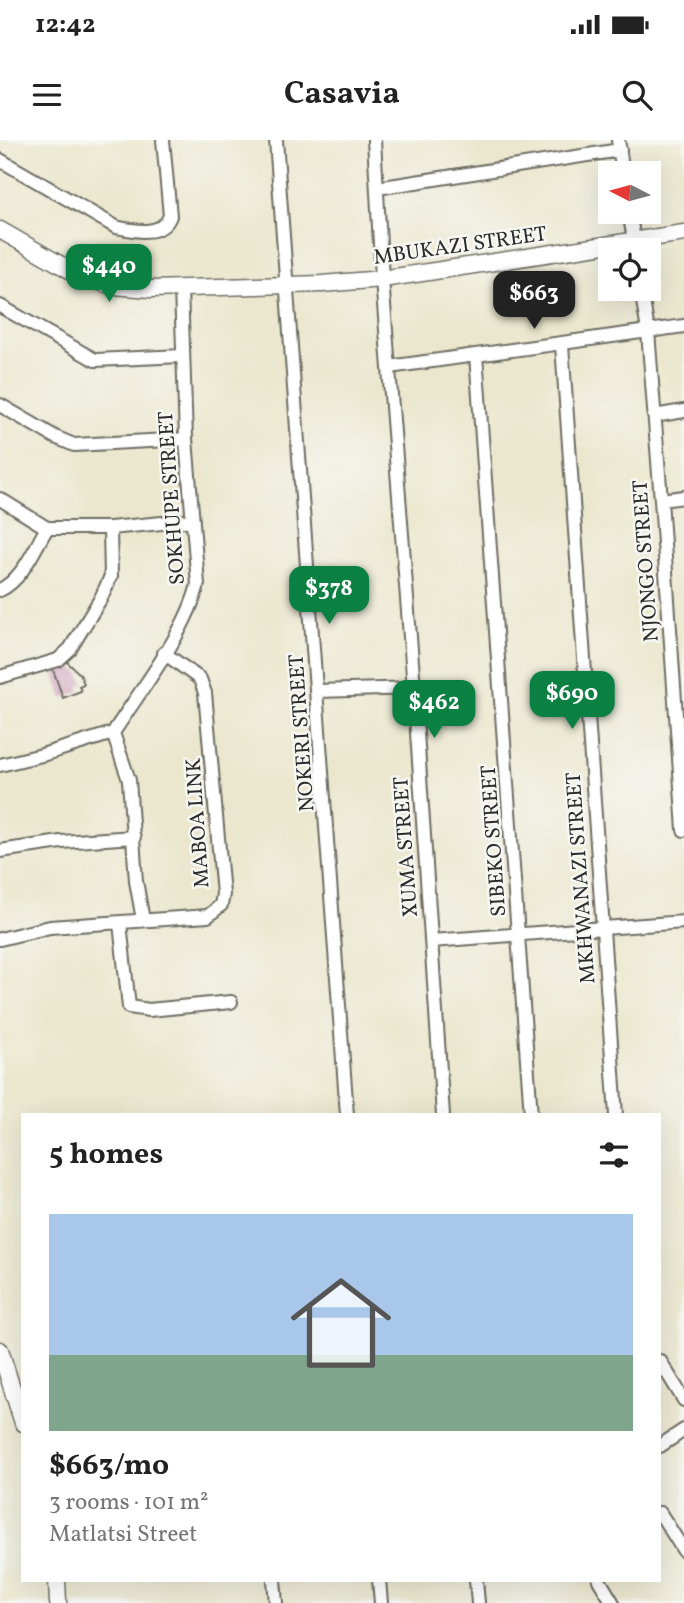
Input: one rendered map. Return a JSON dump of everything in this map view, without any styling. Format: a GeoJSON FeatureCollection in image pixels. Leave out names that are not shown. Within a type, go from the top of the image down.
{"type":"FeatureCollection","features":[{"type":"Feature","properties":{"kind":"street"},"geometry":{"type":"LineString","coordinates":[[0,160],[117,227],[134,231],[158,230],[166,225],[170,216],[163,140]]}},
{"type":"Feature","properties":{"kind":"street","name":"NOKERI STREET"},"geometry":{"type":"LineString","coordinates":[[276,140],[347,1113]]}},
{"type":"Feature","properties":{"kind":"street","name":"XUMA STREET"},"geometry":{"type":"LineString","coordinates":[[374,140],[443,1113]]}},
{"type":"Feature","properties":{"kind":"street"},"geometry":{"type":"LineString","coordinates":[[377,188],[619,145]]}},
{"type":"Feature","properties":{"kind":"street","name":"MBUKAZI STREET"},"geometry":{"type":"LineString","coordinates":[[0,230],[64,267],[99,282],[124,288],[287,285],[382,279],[598,251]]}},
{"type":"Feature","properties":{"kind":"street","name":"MBUKAZI STREET"},"geometry":{"type":"LineString","coordinates":[[661,239],[684,233]]}},
{"type":"Feature","properties":{"kind":"street","name":"SOKHUPE STREET"},"geometry":{"type":"LineString","coordinates":[[113,733],[194,602],[198,583],[186,439],[181,288]]}},
{"type":"Feature","properties":{"kind":"street","name":"NJONGO STREET"},"geometry":{"type":"LineString","coordinates":[[643,301],[648,331],[684,830]]}},
{"type":"Feature","properties":{"kind":"street"},"geometry":{"type":"LineString","coordinates":[[0,306],[95,360],[182,356]]}},
{"type":"Feature","properties":{"kind":"street"},"geometry":{"type":"LineString","coordinates":[[389,367],[684,326]]}},
{"type":"Feature","properties":{"kind":"street","name":"MKHWANAZI STREET"},"geometry":{"type":"LineString","coordinates":[[562,345],[616,1113]]}},
{"type":"Feature","properties":{"kind":"street","name":"SIBEKO STREET"},"geometry":{"type":"LineString","coordinates":[[476,355],[520,933],[531,1113]]}},
{"type":"Feature","properties":{"kind":"street"},"geometry":{"type":"LineString","coordinates":[[0,405],[74,445],[186,439]]}},
{"type":"Feature","properties":{"kind":"street"},"geometry":{"type":"LineString","coordinates":[[654,416],[684,411]]}},
{"type":"Feature","properties":{"kind":"street"},"geometry":{"type":"LineString","coordinates":[[661,500],[684,497]]}},
{"type":"Feature","properties":{"kind":"street"},"geometry":{"type":"LineString","coordinates":[[0,499],[47,528],[110,528],[193,520]]}},
{"type":"Feature","properties":{"kind":"street"},"geometry":{"type":"LineString","coordinates":[[0,590],[7,587],[20,573],[47,528]]}},
{"type":"Feature","properties":{"kind":"street"},"geometry":{"type":"LineString","coordinates":[[0,677],[58,660],[70,649],[111,576],[110,528]]}},
{"type":"Feature","properties":{"kind":"street","name":"MABOA LINK"},"geometry":{"type":"LineString","coordinates":[[0,939],[50,927],[208,916],[221,905],[223,894],[205,693],[200,679],[164,653]]}},
{"type":"Feature","properties":{"kind":"street"},"geometry":{"type":"LineString","coordinates":[[318,691],[414,688]]}},
{"type":"Feature","properties":{"kind":"street"},"geometry":{"type":"LineString","coordinates":[[0,765],[113,733],[129,780],[136,881],[143,920]]}},
{"type":"Feature","properties":{"kind":"street"},"geometry":{"type":"LineString","coordinates":[[0,851],[61,842],[134,837]]}},
{"type":"Feature","properties":{"kind":"street"},"geometry":{"type":"LineString","coordinates":[[431,941],[684,922]]}},
{"type":"Feature","properties":{"kind":"street"},"geometry":{"type":"LineString","coordinates":[[120,923],[129,1006],[149,1010],[231,1002]]}},
{"type":"Feature","properties":{"kind":"street"},"geometry":{"type":"LineString","coordinates":[[0,1350],[21,1417]]}},
{"type":"Feature","properties":{"kind":"street"},"geometry":{"type":"LineString","coordinates":[[661,1363],[684,1399]]}},
{"type":"Feature","properties":{"kind":"street"},"geometry":{"type":"LineString","coordinates":[[661,1445],[684,1430]]}},
{"type":"Feature","properties":{"kind":"street"},"geometry":{"type":"LineString","coordinates":[[661,1515],[684,1551]]}},
{"type":"Feature","properties":{"kind":"street"},"geometry":{"type":"LineString","coordinates":[[57,1582],[58,1603]]}},
{"type":"Feature","properties":{"kind":"street"},"geometry":{"type":"LineString","coordinates":[[274,1582],[276,1603]]}},
{"type":"Feature","properties":{"kind":"street"},"geometry":{"type":"LineString","coordinates":[[379,1582],[381,1603]]}},
{"type":"Feature","properties":{"kind":"street"},"geometry":{"type":"LineString","coordinates":[[476,1582],[478,1603]]}},
{"type":"Feature","properties":{"kind":"street"},"geometry":{"type":"LineString","coordinates":[[599,1582],[613,1603]]}},
{"type":"Feature","properties":{"kind":"building"},"geometry":{"type":"Polygon","coordinates":[[[67,662],[80,674],[84,684],[79,686],[81,691],[63,698],[52,667],[67,662]]]}}]}
